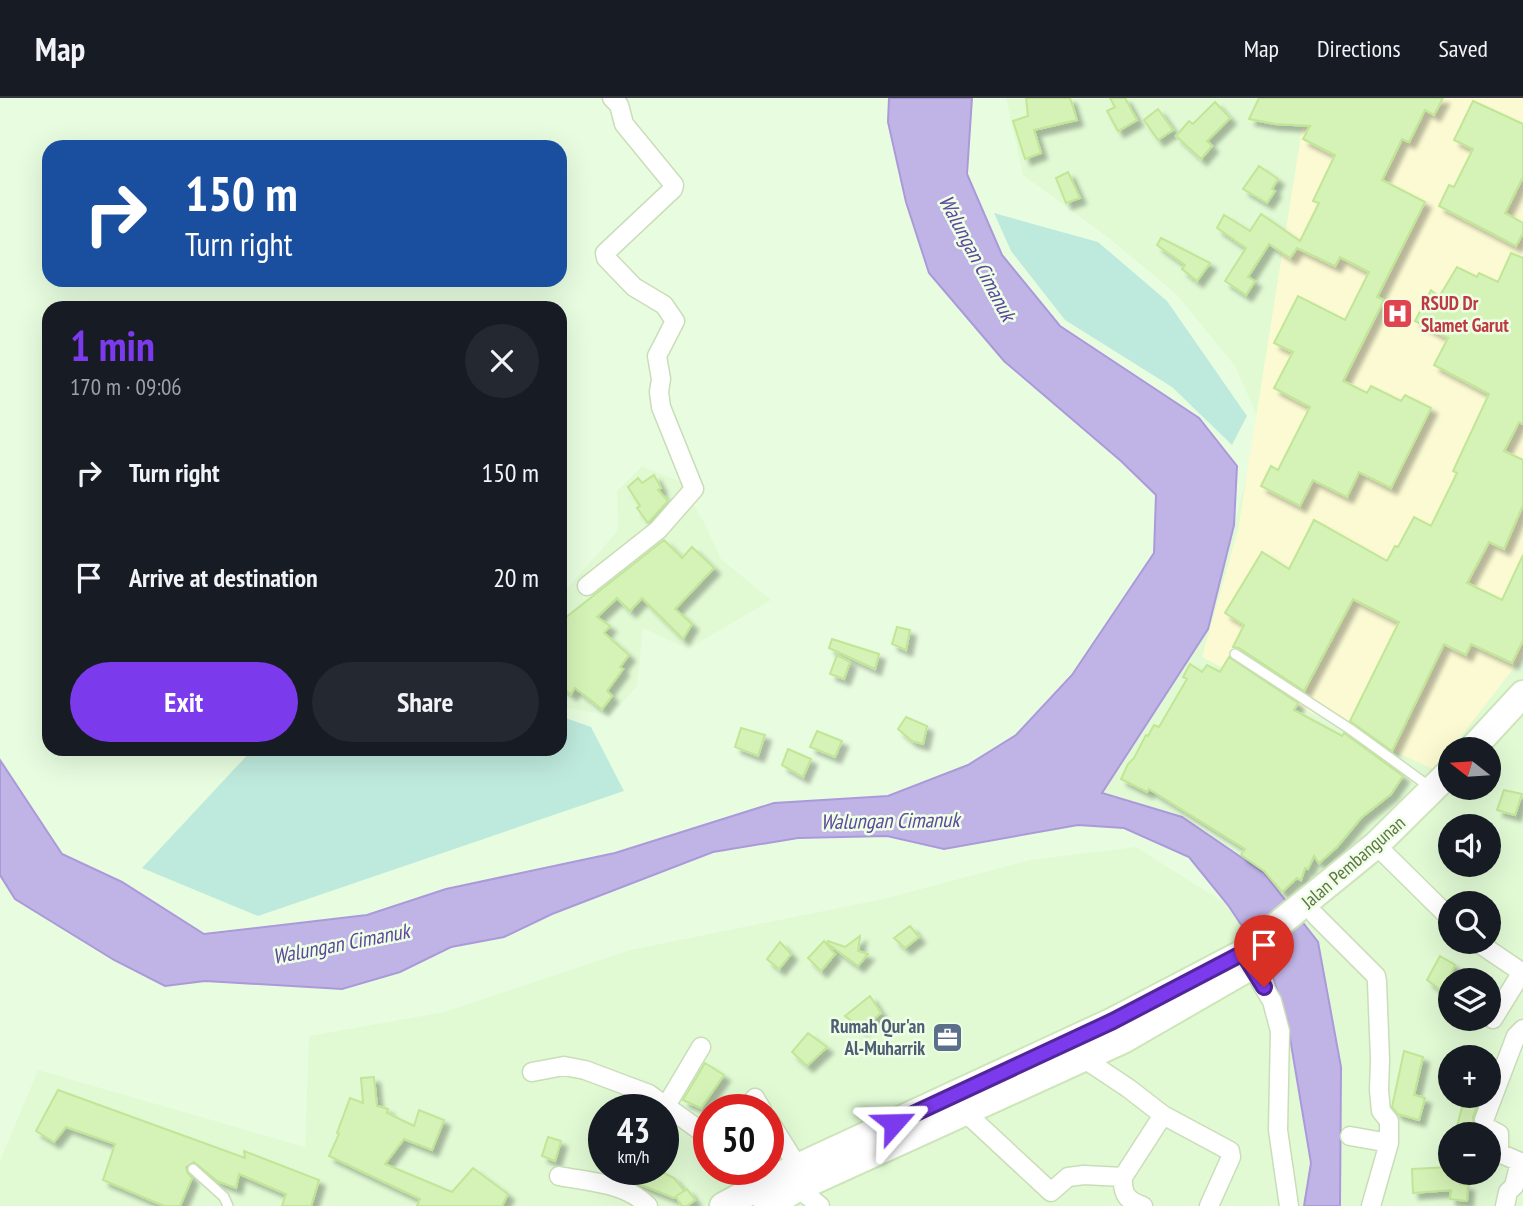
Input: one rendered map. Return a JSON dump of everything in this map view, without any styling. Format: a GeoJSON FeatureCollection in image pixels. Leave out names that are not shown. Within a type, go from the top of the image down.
{"type":"FeatureCollection","features":[{"type":"Feature","properties":{"kind":"main road"},"geometry":{"type":"LineString","coordinates":[[1483,737],[1523,694]]}},
{"type":"Feature","properties":{"kind":"main road"},"geometry":{"type":"LineString","coordinates":[[1502,741],[1523,719]]}},
{"type":"Feature","properties":{"kind":"main road","name":"Jalan Pembangunan"},"geometry":{"type":"LineString","coordinates":[[784,1183],[966,1113],[1123,1040],[1252,956],[1306,916],[1381,850],[1438,792]]}},
{"type":"Feature","properties":{"kind":"main road","name":"Jalan Pembangunan"},"geometry":{"type":"LineString","coordinates":[[784,1183],[1252,956]]}},
{"type":"Feature","properties":{"kind":"main road","name":"Jalan Pembangunan"},"geometry":{"type":"LineString","coordinates":[[724,1206],[779,1185]]}},
{"type":"Feature","properties":{"kind":"street"},"geometry":{"type":"LineString","coordinates":[[587,586],[658,530],[694,489],[661,407],[659,392],[661,379],[657,356],[675,321],[664,305],[634,287],[606,258],[605,253],[673,189],[674,185],[624,124],[619,105],[612,98]]}},
{"type":"Feature","properties":{"kind":"street"},"geometry":{"type":"LineString","coordinates":[[1381,850],[1438,906]]}},
{"type":"Feature","properties":{"kind":"street"},"geometry":{"type":"LineString","coordinates":[[1306,916],[1376,976],[1379,1090],[1381,1111],[1389,1121],[1389,1143],[1371,1206]]}},
{"type":"Feature","properties":{"kind":"street"},"geometry":{"type":"LineString","coordinates":[[1494,954],[1522,973],[1501,1006]]}},
{"type":"Feature","properties":{"kind":"street"},"geometry":{"type":"LineString","coordinates":[[1252,956],[1272,1001],[1280,1031],[1278,1130],[1289,1206]]}},
{"type":"Feature","properties":{"kind":"street"},"geometry":{"type":"LineString","coordinates":[[1505,1206],[1508,1192],[1514,1186],[1521,1166],[1520,1162],[1499,1153],[1499,1134],[1486,1127],[1484,1120],[1517,1036],[1523,1029]]}},
{"type":"Feature","properties":{"kind":"street"},"geometry":{"type":"LineString","coordinates":[[673,1094],[701,1047]]}},
{"type":"Feature","properties":{"kind":"street"},"geometry":{"type":"LineString","coordinates":[[1083,1058],[1163,1115],[1230,1151],[1231,1157],[1209,1206]]}},
{"type":"Feature","properties":{"kind":"street"},"geometry":{"type":"LineString","coordinates":[[532,1072],[564,1066],[585,1070],[649,1094]]}},
{"type":"Feature","properties":{"kind":"street"},"geometry":{"type":"LineString","coordinates":[[966,1113],[1051,1192],[1068,1177],[1124,1177]]}},
{"type":"Feature","properties":{"kind":"street"},"geometry":{"type":"LineString","coordinates":[[1143,1206],[1128,1198],[1123,1189],[1124,1177],[1163,1115]]}},
{"type":"Feature","properties":{"kind":"street"},"geometry":{"type":"LineString","coordinates":[[1350,1136],[1389,1143]]}},
{"type":"Feature","properties":{"kind":"street"},"geometry":{"type":"LineString","coordinates":[[559,1175],[621,1188],[639,1196],[648,1206]]}},
{"type":"Feature","properties":{"kind":"street"},"geometry":{"type":"LineString","coordinates":[[779,1185],[820,1206]]}},
{"type":"Feature","properties":{"kind":"lane"},"geometry":{"type":"LineString","coordinates":[[1235,654],[1350,729],[1438,778]]}},
{"type":"Feature","properties":{"kind":"lane"},"geometry":{"type":"LineString","coordinates":[[194,1169],[224,1197],[228,1206]]}},
{"type":"Feature","properties":{"kind":"shaded area"},"geometry":{"type":"Polygon","coordinates":[[[1006,98],[1523,98],[1523,1206],[1340,1206],[1341,1067],[1318,942],[1264,873],[1182,817],[1102,793],[1208,629],[1260,423],[1235,366],[1176,294],[1110,239],[1023,175],[1006,98]]]}},
{"type":"Feature","properties":{"kind":"shaded area","name":"RSUD Dr Slamet Garut"},"geometry":{"type":"Polygon","coordinates":[[[1307,98],[1523,98],[1523,656],[1460,737],[1438,737],[1438,766],[1435,770],[1306,710],[1202,657],[1238,530],[1307,98]]]}},
{"type":"Feature","properties":{"kind":"shaded area"},"geometry":{"type":"Polygon","coordinates":[[[994,213],[1098,242],[1167,301],[1247,416],[1232,445],[1172,387],[1065,320],[1011,251],[994,213]]]}},
{"type":"Feature","properties":{"kind":"shaded area"},"geometry":{"type":"Polygon","coordinates":[[[642,466],[679,481],[703,520],[721,559],[771,600],[688,649],[643,628],[637,686],[610,716],[567,707],[567,589],[618,530],[617,491],[642,466]]]}},
{"type":"Feature","properties":{"kind":"shaded area"},"geometry":{"type":"Polygon","coordinates":[[[567,718],[591,727],[624,791],[258,916],[142,868],[246,756],[567,756],[567,718]]]}},
{"type":"Feature","properties":{"kind":"shaded area"},"geometry":{"type":"Polygon","coordinates":[[[1136,847],[1228,905],[1270,968],[1287,1020],[1311,1163],[1304,1206],[0,1206],[0,1161],[38,1070],[305,1147],[309,1036],[444,1012],[630,950],[883,899],[1030,860],[1136,847]]]}},
{"type":"Feature","properties":{"kind":"water","name":"Walungan Cimanuk"},"geometry":{"type":"Polygon","coordinates":[[[889,98],[972,98],[967,174],[1002,255],[1060,326],[1199,418],[1237,466],[1234,525],[1208,629],[1102,793],[1182,817],[1264,873],[1318,942],[1341,1067],[1340,1206],[1304,1206],[1311,1163],[1287,1020],[1270,968],[1228,905],[1189,857],[1124,828],[1078,825],[944,849],[887,836],[798,838],[713,852],[552,914],[504,937],[451,947],[400,972],[342,989],[205,981],[165,986],[114,960],[15,899],[0,875],[0,760],[62,854],[122,882],[204,934],[367,915],[446,889],[615,853],[774,803],[888,796],[968,765],[1016,735],[1072,675],[1154,553],[1156,495],[1121,461],[1004,361],[929,273],[906,202],[888,122],[889,98]]]}},
{"type":"Feature","properties":{"kind":"building"},"geometry":{"type":"Polygon","coordinates":[[[1026,98],[1070,98],[1077,120],[1034,130],[1041,153],[1025,159],[1013,121],[1028,116],[1026,98]]]}},
{"type":"Feature","properties":{"kind":"building"},"geometry":{"type":"Polygon","coordinates":[[[1110,98],[1125,98],[1137,120],[1118,131],[1107,111],[1115,107],[1110,98]]]}},
{"type":"Feature","properties":{"kind":"building"},"geometry":{"type":"Polygon","coordinates":[[[1259,98],[1443,98],[1434,115],[1425,110],[1409,142],[1402,139],[1382,180],[1425,202],[1377,297],[1384,300],[1343,381],[1367,393],[1371,386],[1401,401],[1405,395],[1431,408],[1391,488],[1359,472],[1347,497],[1313,480],[1300,506],[1261,486],[1271,466],[1278,470],[1310,407],[1274,388],[1293,352],[1274,343],[1298,296],[1345,320],[1369,272],[1340,257],[1335,266],[1297,248],[1290,258],[1269,244],[1248,277],[1255,281],[1246,295],[1225,281],[1246,248],[1217,228],[1224,215],[1250,231],[1261,214],[1300,241],[1319,203],[1313,201],[1335,155],[1303,139],[1310,126],[1249,119],[1259,98]]]}},
{"type":"Feature","properties":{"kind":"building"},"geometry":{"type":"Polygon","coordinates":[[[1473,101],[1523,124],[1523,177],[1505,213],[1523,223],[1523,233],[1516,246],[1439,206],[1449,185],[1454,187],[1473,149],[1454,140],[1473,101]]]}},
{"type":"Feature","properties":{"kind":"building"},"geometry":{"type":"Polygon","coordinates":[[[1215,102],[1230,118],[1207,141],[1212,146],[1201,159],[1176,136],[1189,121],[1193,124],[1215,102]]]}},
{"type":"Feature","properties":{"kind":"building"},"geometry":{"type":"Polygon","coordinates":[[[1158,109],[1173,130],[1158,140],[1144,120],[1158,109]]]}},
{"type":"Feature","properties":{"kind":"building"},"geometry":{"type":"Polygon","coordinates":[[[1259,166],[1278,179],[1272,189],[1275,191],[1267,203],[1243,189],[1259,166]]]}},
{"type":"Feature","properties":{"kind":"building"},"geometry":{"type":"Polygon","coordinates":[[[1068,172],[1080,198],[1066,203],[1056,178],[1068,172]]]}},
{"type":"Feature","properties":{"kind":"building"},"geometry":{"type":"Polygon","coordinates":[[[1161,238],[1210,263],[1197,281],[1182,269],[1185,265],[1157,245],[1161,238]]]}},
{"type":"Feature","properties":{"kind":"building"},"geometry":{"type":"Polygon","coordinates":[[[1511,253],[1523,258],[1523,424],[1519,422],[1504,451],[1523,460],[1523,505],[1504,549],[1489,542],[1467,583],[1502,600],[1523,555],[1523,640],[1512,663],[1471,644],[1466,655],[1444,644],[1392,751],[1350,721],[1399,622],[1353,599],[1304,691],[1239,648],[1233,647],[1244,625],[1225,613],[1262,552],[1289,569],[1314,520],[1387,561],[1414,517],[1431,526],[1457,473],[1453,471],[1489,394],[1434,365],[1448,338],[1415,321],[1431,290],[1439,297],[1457,267],[1477,277],[1479,273],[1498,282],[1511,253]]]}},
{"type":"Feature","properties":{"kind":"building"},"geometry":{"type":"Polygon","coordinates":[[[654,475],[661,488],[658,490],[668,501],[648,523],[637,508],[640,506],[628,487],[638,478],[642,483],[654,475]]]}},
{"type":"Feature","properties":{"kind":"building"},"geometry":{"type":"Polygon","coordinates":[[[664,540],[682,558],[692,547],[714,568],[675,609],[692,624],[683,639],[642,598],[630,611],[617,598],[597,617],[610,626],[604,633],[629,655],[620,667],[623,669],[607,691],[612,696],[602,709],[575,688],[571,694],[567,691],[567,616],[664,540]]]}},
{"type":"Feature","properties":{"kind":"building"},"geometry":{"type":"Polygon","coordinates":[[[897,627],[910,630],[906,650],[892,644],[897,627]]]}},
{"type":"Feature","properties":{"kind":"building"},"geometry":{"type":"Polygon","coordinates":[[[832,639],[879,654],[875,669],[829,648],[832,639]]]}},
{"type":"Feature","properties":{"kind":"building"},"geometry":{"type":"Polygon","coordinates":[[[837,655],[850,662],[844,679],[830,674],[837,655]]]}},
{"type":"Feature","properties":{"kind":"building"},"geometry":{"type":"Polygon","coordinates":[[[1229,657],[1298,703],[1294,710],[1342,736],[1344,733],[1403,776],[1391,794],[1361,818],[1337,847],[1319,863],[1314,856],[1308,869],[1305,868],[1301,880],[1297,878],[1282,892],[1264,871],[1241,855],[1245,849],[1149,789],[1147,792],[1121,779],[1146,735],[1148,736],[1154,725],[1159,727],[1187,679],[1183,677],[1190,664],[1202,672],[1207,665],[1220,672],[1229,657]]]}},
{"type":"Feature","properties":{"kind":"building"},"geometry":{"type":"Polygon","coordinates":[[[906,717],[927,726],[923,744],[912,741],[898,729],[906,717]]]}},
{"type":"Feature","properties":{"kind":"building"},"geometry":{"type":"Polygon","coordinates":[[[741,728],[765,735],[758,756],[735,747],[741,728]]]}},
{"type":"Feature","properties":{"kind":"building"},"geometry":{"type":"Polygon","coordinates":[[[817,731],[842,741],[835,757],[810,747],[817,731]]]}},
{"type":"Feature","properties":{"kind":"building"},"geometry":{"type":"Polygon","coordinates":[[[788,749],[811,759],[803,777],[782,765],[788,749]]]}},
{"type":"Feature","properties":{"kind":"building"},"geometry":{"type":"Polygon","coordinates":[[[1504,790],[1522,794],[1515,815],[1497,810],[1504,790]]]}},
{"type":"Feature","properties":{"kind":"building"},"geometry":{"type":"Polygon","coordinates":[[[910,926],[919,937],[905,948],[894,938],[910,926]]]}},
{"type":"Feature","properties":{"kind":"building"},"geometry":{"type":"Polygon","coordinates":[[[860,936],[858,951],[868,954],[858,966],[827,943],[828,941],[845,947],[860,936]]]}},
{"type":"Feature","properties":{"kind":"building"},"geometry":{"type":"Polygon","coordinates":[[[824,941],[835,954],[821,971],[808,958],[824,941]]]}},
{"type":"Feature","properties":{"kind":"building"},"geometry":{"type":"Polygon","coordinates":[[[780,942],[791,954],[779,969],[767,959],[780,942]]]}},
{"type":"Feature","properties":{"kind":"building"},"geometry":{"type":"Polygon","coordinates":[[[1440,956],[1455,965],[1454,968],[1438,968],[1438,988],[1427,980],[1440,956]]]}},
{"type":"Feature","properties":{"kind":"building"},"geometry":{"type":"Polygon","coordinates":[[[870,996],[881,1013],[862,1029],[845,1016],[870,996]]]}},
{"type":"Feature","properties":{"kind":"building"},"geometry":{"type":"Polygon","coordinates":[[[808,1033],[827,1047],[807,1066],[792,1052],[808,1033]]]}},
{"type":"Feature","properties":{"kind":"building"},"geometry":{"type":"Polygon","coordinates":[[[1404,1051],[1423,1057],[1414,1095],[1425,1098],[1419,1120],[1398,1114],[1392,1107],[1404,1051]]]}},
{"type":"Feature","properties":{"kind":"building"},"geometry":{"type":"Polygon","coordinates":[[[705,1063],[724,1075],[711,1094],[693,1094],[693,1104],[683,1100],[705,1063]]]}},
{"type":"Feature","properties":{"kind":"building"},"geometry":{"type":"Polygon","coordinates":[[[374,1077],[377,1106],[388,1109],[387,1113],[414,1126],[419,1110],[444,1120],[432,1150],[404,1139],[385,1164],[452,1192],[473,1168],[508,1194],[502,1206],[417,1206],[420,1199],[329,1156],[350,1098],[363,1103],[361,1078],[374,1077]]]}},
{"type":"Feature","properties":{"kind":"building"},"geometry":{"type":"Polygon","coordinates":[[[58,1090],[245,1158],[244,1151],[319,1180],[311,1206],[282,1206],[286,1194],[239,1174],[236,1188],[217,1181],[194,1162],[186,1167],[192,1178],[180,1206],[164,1206],[103,1180],[115,1144],[66,1127],[54,1142],[36,1131],[58,1090]]]}},
{"type":"Feature","properties":{"kind":"building"},"geometry":{"type":"Polygon","coordinates":[[[1462,1108],[1476,1108],[1473,1122],[1458,1122],[1462,1108]]]}},
{"type":"Feature","properties":{"kind":"building"},"geometry":{"type":"Polygon","coordinates":[[[548,1137],[561,1141],[555,1161],[542,1156],[548,1137]]]}},
{"type":"Feature","properties":{"kind":"building"},"geometry":{"type":"Polygon","coordinates":[[[1438,1168],[1438,1185],[1468,1185],[1467,1201],[1450,1199],[1451,1190],[1413,1193],[1412,1169],[1438,1168]]]}},
{"type":"Feature","properties":{"kind":"building"},"geometry":{"type":"Polygon","coordinates":[[[679,1184],[684,1191],[687,1189],[695,1200],[682,1206],[676,1197],[642,1185],[679,1184]]]}},
{"type":"Feature","properties":{"kind":"place","name":"RSUD Dr Slamet Garut"},"geometry":{"type":"Point","coordinates":[1398,314]}},
{"type":"Feature","properties":{"kind":"place","name":"Rumah Qur'an Al-Muharrik"},"geometry":{"type":"Point","coordinates":[948,1037]}},
{"type":"Feature","properties":{"kind":"route"},"geometry":{"type":"LineString","coordinates":[[894,1123],[1113,1021],[1243,953],[1264,987]]}}]}
